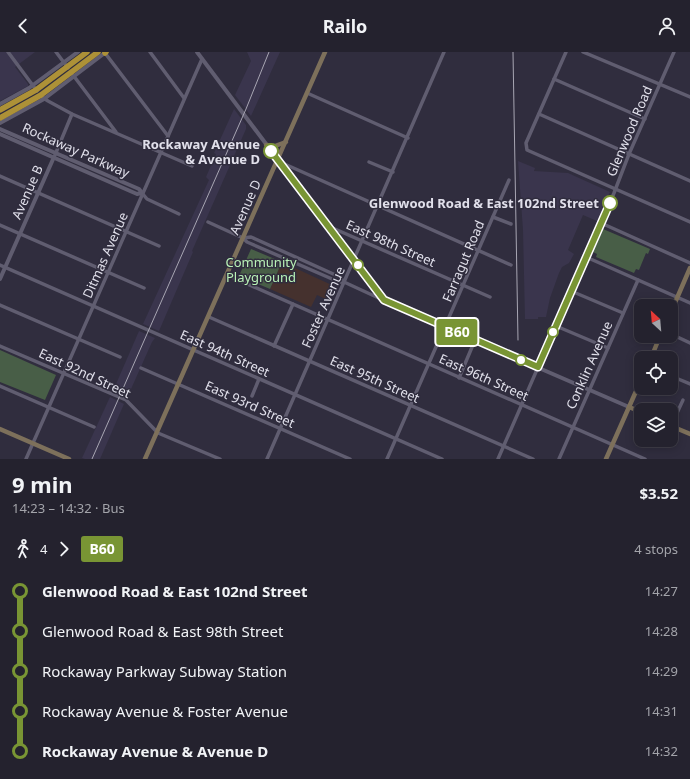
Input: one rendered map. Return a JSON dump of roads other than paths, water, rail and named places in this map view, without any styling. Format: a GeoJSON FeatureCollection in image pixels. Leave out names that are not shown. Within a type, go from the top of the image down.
{"type":"FeatureCollection","features":[{"type":"Feature","properties":{"kind":"highway"},"geometry":{"type":"LineString","coordinates":[[0,118],[38,93],[66,65],[87,52]]}},
{"type":"Feature","properties":{"kind":"highway"},"geometry":{"type":"LineString","coordinates":[[0,110],[38,93],[73,74],[98,52]]}},
{"type":"Feature","properties":{"kind":"main road","name":"Avenue D"},"geometry":{"type":"LineString","coordinates":[[145,459],[158,433],[325,52]]}},
{"type":"Feature","properties":{"kind":"main road"},"geometry":{"type":"LineString","coordinates":[[266,145],[275,146],[286,142]]}},
{"type":"Feature","properties":{"kind":"main road"},"geometry":{"type":"LineString","coordinates":[[677,297],[690,268]]}},
{"type":"Feature","properties":{"kind":"main road"},"geometry":{"type":"LineString","coordinates":[[606,459],[634,395]]}},
{"type":"Feature","properties":{"kind":"main road"},"geometry":{"type":"LineString","coordinates":[[629,407],[634,409]]}},
{"type":"Feature","properties":{"kind":"main road"},"geometry":{"type":"LineString","coordinates":[[0,429],[69,459]]}},
{"type":"Feature","properties":{"kind":"main road"},"geometry":{"type":"LineString","coordinates":[[678,429],[690,434]]}},
{"type":"Feature","properties":{"kind":"street"},"geometry":{"type":"LineString","coordinates":[[8,52],[38,93],[72,114],[192,166]]}},
{"type":"Feature","properties":{"kind":"street"},"geometry":{"type":"LineString","coordinates":[[56,52],[117,133]]}},
{"type":"Feature","properties":{"kind":"street"},"geometry":{"type":"LineString","coordinates":[[66,65],[78,52]]}},
{"type":"Feature","properties":{"kind":"street"},"geometry":{"type":"LineString","coordinates":[[73,74],[106,52],[168,136]]}},
{"type":"Feature","properties":{"kind":"street"},"geometry":{"type":"LineString","coordinates":[[150,52],[184,98]]}},
{"type":"Feature","properties":{"kind":"street"},"geometry":{"type":"LineString","coordinates":[[196,52],[384,300]]}},
{"type":"Feature","properties":{"kind":"street","name":"Foster Avenue"},"geometry":{"type":"LineString","coordinates":[[267,459],[408,138],[444,52]]}},
{"type":"Feature","properties":{"kind":"street"},"geometry":{"type":"LineString","coordinates":[[566,52],[526,143],[527,150],[690,222]]}},
{"type":"Feature","properties":{"kind":"street"},"geometry":{"type":"LineString","coordinates":[[584,52],[690,97]]}},
{"type":"Feature","properties":{"kind":"street","name":"Glenwood Road"},"geometry":{"type":"LineString","coordinates":[[498,459],[674,52]]}},
{"type":"Feature","properties":{"kind":"street","name":"Ditmas Avenue"},"geometry":{"type":"LineString","coordinates":[[26,459],[202,59]]}},
{"type":"Feature","properties":{"kind":"street"},"geometry":{"type":"LineString","coordinates":[[554,79],[644,119]]}},
{"type":"Feature","properties":{"kind":"street"},"geometry":{"type":"LineString","coordinates":[[0,104],[38,93]]}},
{"type":"Feature","properties":{"kind":"street"},"geometry":{"type":"LineString","coordinates":[[0,123],[38,93]]}},
{"type":"Feature","properties":{"kind":"street"},"geometry":{"type":"LineString","coordinates":[[307,94],[408,138]]}},
{"type":"Feature","properties":{"kind":"street","name":"Avenue B"},"geometry":{"type":"LineString","coordinates":[[0,279],[72,114]]}},
{"type":"Feature","properties":{"kind":"street"},"geometry":{"type":"LineString","coordinates":[[539,114],[690,181]]}},
{"type":"Feature","properties":{"kind":"street"},"geometry":{"type":"LineString","coordinates":[[101,126],[106,118]]}},
{"type":"Feature","properties":{"kind":"street","name":"Rockaway Parkway"},"geometry":{"type":"LineString","coordinates":[[0,129],[137,194],[142,193],[147,199],[179,214]]}},
{"type":"Feature","properties":{"kind":"street","name":"Rockaway Parkway"},"geometry":{"type":"LineString","coordinates":[[0,134],[55,155]]}},
{"type":"Feature","properties":{"kind":"street"},"geometry":{"type":"LineString","coordinates":[[278,161],[511,265]]}},
{"type":"Feature","properties":{"kind":"street"},"geometry":{"type":"LineString","coordinates":[[369,162],[393,172]]}},
{"type":"Feature","properties":{"kind":"street"},"geometry":{"type":"LineString","coordinates":[[0,176],[159,246]]}},
{"type":"Feature","properties":{"kind":"street","name":"Farragut Road"},"geometry":{"type":"LineString","coordinates":[[387,459],[509,180]]}},
{"type":"Feature","properties":{"kind":"street"},"geometry":{"type":"LineString","coordinates":[[493,217],[511,224]]}},
{"type":"Feature","properties":{"kind":"street"},"geometry":{"type":"LineString","coordinates":[[208,222],[243,238],[247,242],[338,282],[344,282],[629,407]]}},
{"type":"Feature","properties":{"kind":"street"},"geometry":{"type":"LineString","coordinates":[[601,223],[690,262]]}},
{"type":"Feature","properties":{"kind":"street"},"geometry":{"type":"LineString","coordinates":[[0,225],[144,288]]}},
{"type":"Feature","properties":{"kind":"street","name":"East 98th Street"},"geometry":{"type":"LineString","coordinates":[[328,226],[490,297]]}},
{"type":"Feature","properties":{"kind":"street"},"geometry":{"type":"LineString","coordinates":[[586,257],[690,303]]}},
{"type":"Feature","properties":{"kind":"street","name":"East 94th Street"},"geometry":{"type":"LineString","coordinates":[[0,265],[442,459]]}},
{"type":"Feature","properties":{"kind":"street","name":"East 96th Street"},"geometry":{"type":"LineString","coordinates":[[227,275],[645,459]]}},
{"type":"Feature","properties":{"kind":"street","name":"Conklin Avenue"},"geometry":{"type":"LineString","coordinates":[[559,459],[638,280]]}},
{"type":"Feature","properties":{"kind":"street"},"geometry":{"type":"LineString","coordinates":[[571,291],[623,313]]}},
{"type":"Feature","properties":{"kind":"street"},"geometry":{"type":"LineString","coordinates":[[274,346],[293,304]]}},
{"type":"Feature","properties":{"kind":"street"},"geometry":{"type":"LineString","coordinates":[[0,306],[120,357]]}},
{"type":"Feature","properties":{"kind":"street","name":"East 95th Street"},"geometry":{"type":"LineString","coordinates":[[209,317],[533,459]]}},
{"type":"Feature","properties":{"kind":"street"},"geometry":{"type":"LineString","coordinates":[[556,326],[608,348]]}},
{"type":"Feature","properties":{"kind":"street"},"geometry":{"type":"LineString","coordinates":[[678,337],[690,343]]}},
{"type":"Feature","properties":{"kind":"street"},"geometry":{"type":"LineString","coordinates":[[459,378],[475,340]]}},
{"type":"Feature","properties":{"kind":"street","name":"East 92nd Street"},"geometry":{"type":"LineString","coordinates":[[0,346],[126,400],[158,433],[220,459]]}},
{"type":"Feature","properties":{"kind":"street","name":"East 93rd Street"},"geometry":{"type":"LineString","coordinates":[[142,368],[350,459]]}},
{"type":"Feature","properties":{"kind":"street"},"geometry":{"type":"LineString","coordinates":[[252,396],[259,379]]}},
{"type":"Feature","properties":{"kind":"street"},"geometry":{"type":"LineString","coordinates":[[678,379],[690,384]]}},
{"type":"Feature","properties":{"kind":"street"},"geometry":{"type":"LineString","coordinates":[[0,386],[94,427]]}},
{"type":"Feature","properties":{"kind":"street"},"geometry":{"type":"LineString","coordinates":[[678,411],[683,400]]}},
{"type":"Feature","properties":{"kind":"railway"},"geometry":{"type":"LineString","coordinates":[[92,459],[246,109],[269,52]]}},
{"type":"Feature","properties":{"kind":"railway"},"geometry":{"type":"LineString","coordinates":[[513,52],[518,340]]}},
{"type":"Feature","properties":{"kind":"place","name":"Rockaway Avenue & Avenue D"},"geometry":{"type":"Point","coordinates":[271,151]}},
{"type":"Feature","properties":{"kind":"place","name":"Glenwood Road & East 102nd Street"},"geometry":{"type":"Point","coordinates":[610,203]}},
{"type":"Feature","properties":{"kind":"park label","name":"Community Playground"},"geometry":{"type":"Point","coordinates":[261,270]}}]}
